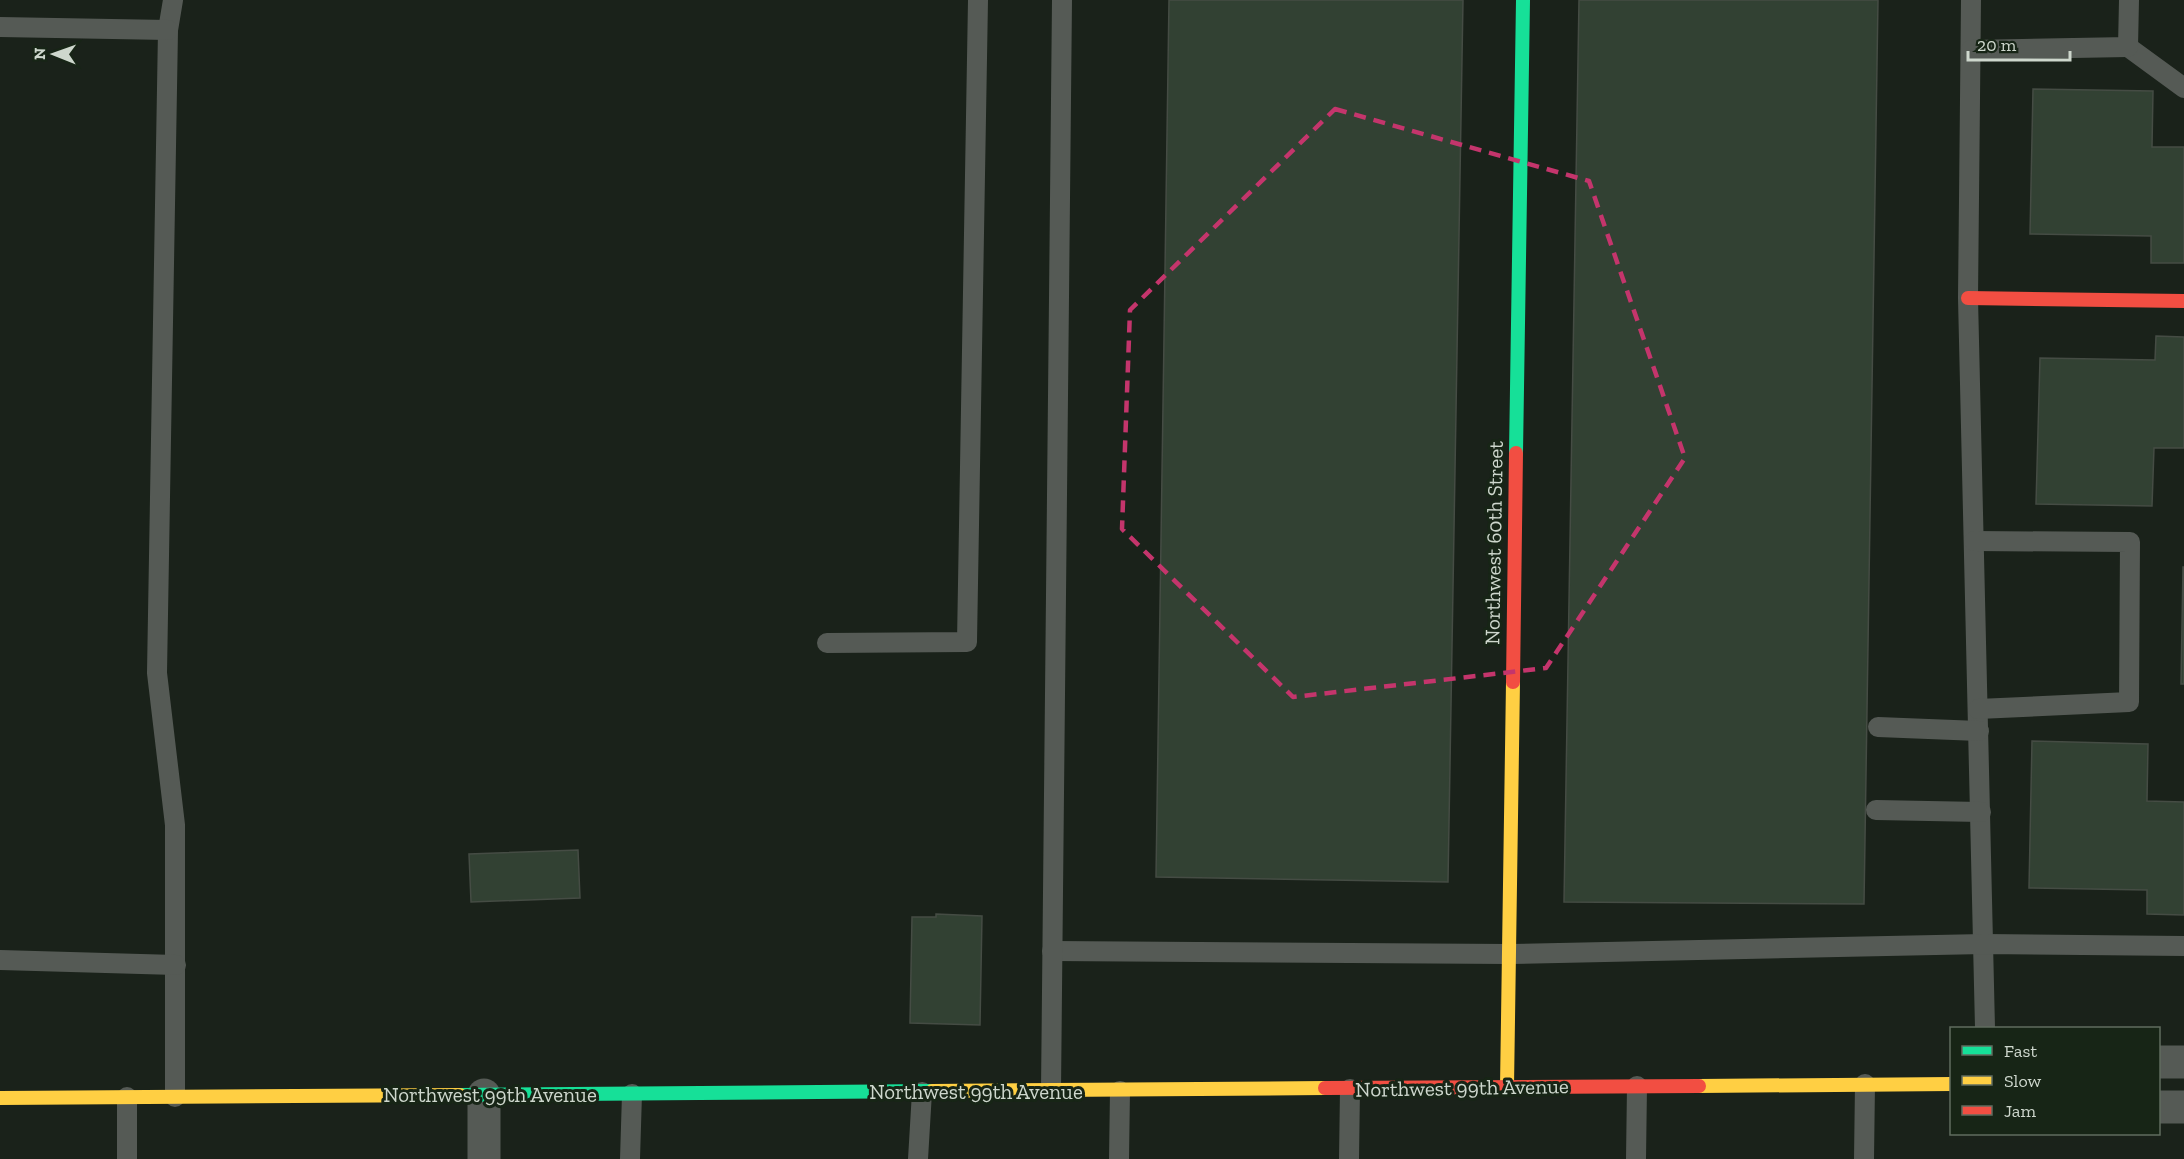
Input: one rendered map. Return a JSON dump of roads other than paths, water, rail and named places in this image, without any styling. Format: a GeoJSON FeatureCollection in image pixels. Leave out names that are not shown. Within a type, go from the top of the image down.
{"type":"FeatureCollection","features":[{"type":"Feature","properties":{"kind":"street","name":"Northwest 60th Street"},"geometry":{"type":"LineString","coordinates":[[1507,1087],[1523,0]]}},
{"type":"Feature","properties":{"kind":"street"},"geometry":{"type":"LineString","coordinates":[[1968,298],[2184,301]]}},
{"type":"Feature","properties":{"kind":"street"},"geometry":{"type":"LineString","coordinates":[[2160,1062],[2184,1062]]}},
{"type":"Feature","properties":{"kind":"street","name":"Northwest 99th Avenue"},"geometry":{"type":"LineString","coordinates":[[0,1098],[1950,1084]]}},
{"type":"Feature","properties":{"kind":"street"},"geometry":{"type":"LineString","coordinates":[[484,1095],[484,1159]]}},
{"type":"Feature","properties":{"kind":"street"},"geometry":{"type":"LineString","coordinates":[[2160,1107],[2184,1107]]}},
{"type":"Feature","properties":{"kind":"lane"},"geometry":{"type":"LineString","coordinates":[[173,0],[168,30],[157,673],[175,825],[175,1097]]}},
{"type":"Feature","properties":{"kind":"lane"},"geometry":{"type":"LineString","coordinates":[[827,643],[967,642],[978,0]]}},
{"type":"Feature","properties":{"kind":"lane"},"geometry":{"type":"LineString","coordinates":[[1051,1091],[1062,0]]}},
{"type":"Feature","properties":{"kind":"lane"},"geometry":{"type":"LineString","coordinates":[[1971,0],[1968,298],[1985,1027]]}},
{"type":"Feature","properties":{"kind":"lane"},"geometry":{"type":"LineString","coordinates":[[2128,47],[2129,0]]}},
{"type":"Feature","properties":{"kind":"lane"},"geometry":{"type":"LineString","coordinates":[[0,27],[168,30]]}},
{"type":"Feature","properties":{"kind":"lane"},"geometry":{"type":"LineString","coordinates":[[1971,50],[2128,47],[2184,88]]}},
{"type":"Feature","properties":{"kind":"lane"},"geometry":{"type":"LineString","coordinates":[[1974,541],[2130,542],[2129,702],[1978,709]]}},
{"type":"Feature","properties":{"kind":"lane"},"geometry":{"type":"LineString","coordinates":[[1878,727],[1979,731]]}},
{"type":"Feature","properties":{"kind":"lane"},"geometry":{"type":"LineString","coordinates":[[1876,810],[1981,812]]}},
{"type":"Feature","properties":{"kind":"lane"},"geometry":{"type":"LineString","coordinates":[[1052,951],[1509,954],[1984,944],[2184,946]]}},
{"type":"Feature","properties":{"kind":"lane"},"geometry":{"type":"LineString","coordinates":[[0,960],[176,965]]}},
{"type":"Feature","properties":{"kind":"lane"},"geometry":{"type":"LineString","coordinates":[[1864,1159],[1865,1084]]}},
{"type":"Feature","properties":{"kind":"lane"},"geometry":{"type":"LineString","coordinates":[[1636,1159],[1637,1086]]}},
{"type":"Feature","properties":{"kind":"lane"},"geometry":{"type":"LineString","coordinates":[[1349,1159],[1350,1089]]}},
{"type":"Feature","properties":{"kind":"lane"},"geometry":{"type":"LineString","coordinates":[[1119,1159],[1120,1091]]}},
{"type":"Feature","properties":{"kind":"lane"},"geometry":{"type":"LineString","coordinates":[[918,1159],[922,1092]]}},
{"type":"Feature","properties":{"kind":"lane"},"geometry":{"type":"LineString","coordinates":[[630,1159],[632,1094]]}},
{"type":"Feature","properties":{"kind":"lane"},"geometry":{"type":"LineString","coordinates":[[127,1097],[127,1159]]}}]}
